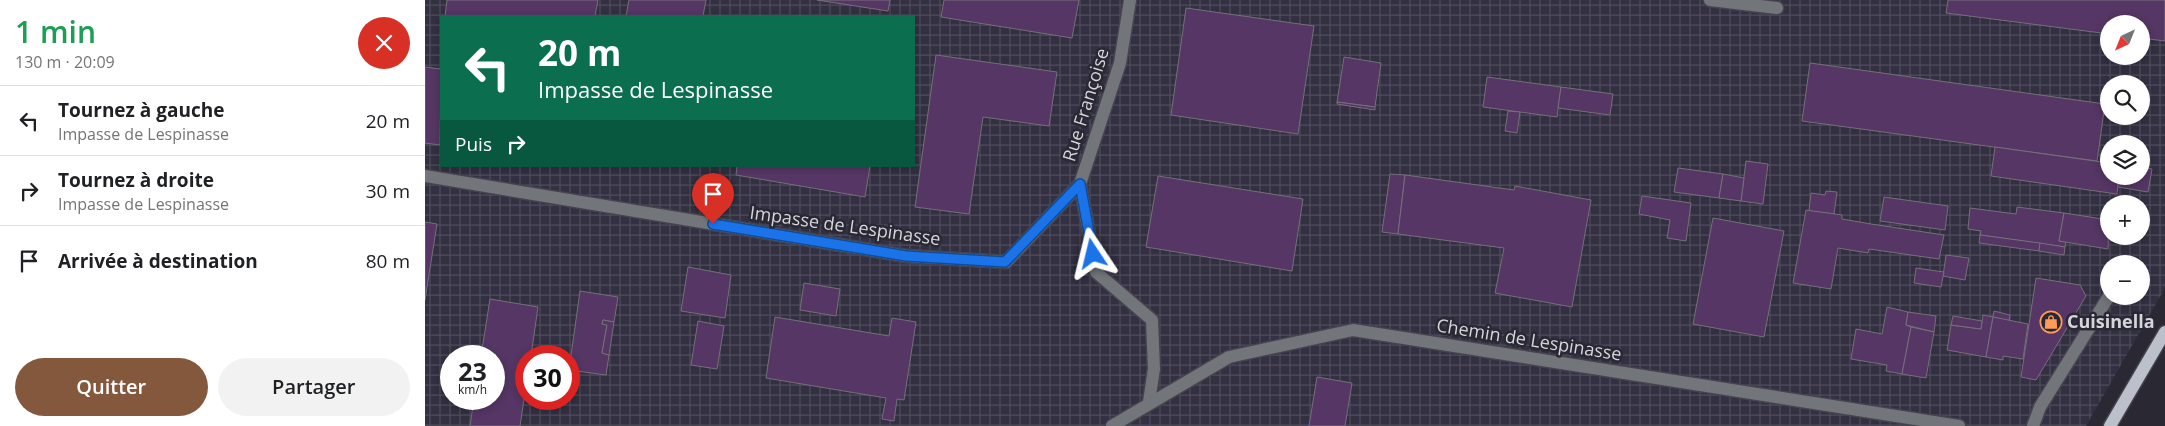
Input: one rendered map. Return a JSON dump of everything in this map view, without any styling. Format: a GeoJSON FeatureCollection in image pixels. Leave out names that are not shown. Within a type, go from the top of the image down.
{"type":"FeatureCollection","features":[{"type":"Feature","properties":{"kind":"main road"},"geometry":{"type":"LineString","coordinates":[[2110,426],[2165,332]]}},
{"type":"Feature","properties":{"kind":"street","name":"Rue Françoise"},"geometry":{"type":"LineString","coordinates":[[1131,0],[1120,62],[1080,184],[1096,272],[1152,320],[1154,369],[1149,402]]}},
{"type":"Feature","properties":{"kind":"street"},"geometry":{"type":"LineString","coordinates":[[1710,0],[1777,8]]}},
{"type":"Feature","properties":{"kind":"street","name":"Impasse de Lespinasse"},"geometry":{"type":"LineString","coordinates":[[425,176],[906,256],[1005,262],[1080,184]]}},
{"type":"Feature","properties":{"kind":"street"},"geometry":{"type":"LineString","coordinates":[[2033,426],[2040,407],[2103,305]]}},
{"type":"Feature","properties":{"kind":"street","name":"Chemin de Lespinasse"},"geometry":{"type":"LineString","coordinates":[[1112,426],[1149,402],[1229,357],[1353,330],[1959,426]]}},
{"type":"Feature","properties":{"kind":"shaded area"},"geometry":{"type":"Polygon","coordinates":[[[425,0],[2165,0],[2165,288],[2086,426],[425,426],[425,0]]]}},
{"type":"Feature","properties":{"kind":"building"},"geometry":{"type":"Polygon","coordinates":[[[447,0],[598,0],[595,15],[445,15],[447,0]]]}},
{"type":"Feature","properties":{"kind":"building"},"geometry":{"type":"Polygon","coordinates":[[[629,0],[706,0],[703,15],[626,15],[629,0]]]}},
{"type":"Feature","properties":{"kind":"building"},"geometry":{"type":"Polygon","coordinates":[[[817,0],[890,0],[888,11],[817,0]]]}},
{"type":"Feature","properties":{"kind":"building"},"geometry":{"type":"Polygon","coordinates":[[[944,0],[1079,0],[1072,38],[941,17],[944,0]]]}},
{"type":"Feature","properties":{"kind":"building"},"geometry":{"type":"Polygon","coordinates":[[[1948,0],[2165,0],[2165,41],[2150,39],[2150,15],[2100,15],[2100,33],[1946,13],[1948,0]]]}},
{"type":"Feature","properties":{"kind":"building"},"geometry":{"type":"Polygon","coordinates":[[[1186,8],[1314,26],[1298,134],[1171,115],[1186,8]]]}},
{"type":"Feature","properties":{"kind":"building"},"geometry":{"type":"Polygon","coordinates":[[[936,55],[1057,72],[1049,126],[983,117],[969,214],[915,207],[936,55]]]}},
{"type":"Feature","properties":{"kind":"building"},"geometry":{"type":"Polygon","coordinates":[[[1344,57],[1381,63],[1375,107],[1337,102],[1344,57]]]}},
{"type":"Feature","properties":{"kind":"building"},"geometry":{"type":"Polygon","coordinates":[[[1810,63],[2100,103],[2100,125],[2102,125],[2097,161],[1802,121],[1810,63]]]}},
{"type":"Feature","properties":{"kind":"building"},"geometry":{"type":"Polygon","coordinates":[[[425,67],[440,69],[440,145],[425,143],[425,67]]]}},
{"type":"Feature","properties":{"kind":"building"},"geometry":{"type":"Polygon","coordinates":[[[1487,77],[1561,87],[1557,117],[1483,107],[1487,77]]]}},
{"type":"Feature","properties":{"kind":"building"},"geometry":{"type":"Polygon","coordinates":[[[1561,87],[1613,94],[1610,115],[1558,108],[1561,87]]]}},
{"type":"Feature","properties":{"kind":"building"},"geometry":{"type":"Polygon","coordinates":[[[1337,102],[1375,107],[1375,110],[1337,104],[1337,102]]]}},
{"type":"Feature","properties":{"kind":"building"},"geometry":{"type":"Polygon","coordinates":[[[1508,111],[1520,112],[1517,133],[1505,131],[1508,111]]]}},
{"type":"Feature","properties":{"kind":"building"},"geometry":{"type":"Polygon","coordinates":[[[1995,147],[2100,162],[2100,185],[2118,185],[2117,194],[1991,176],[1995,147]]]}},
{"type":"Feature","properties":{"kind":"building"},"geometry":{"type":"Polygon","coordinates":[[[1746,161],[1768,164],[1763,204],[1741,201],[1746,161]]]}},
{"type":"Feature","properties":{"kind":"building"},"geometry":{"type":"Polygon","coordinates":[[[737,167],[870,167],[865,197],[736,175],[737,167]]]}},
{"type":"Feature","properties":{"kind":"building"},"geometry":{"type":"Polygon","coordinates":[[[1678,168],[1723,174],[1719,198],[1674,192],[1678,168]]]}},
{"type":"Feature","properties":{"kind":"building"},"geometry":{"type":"Polygon","coordinates":[[[1390,174],[1405,175],[1398,234],[1382,232],[1390,174]]]}},
{"type":"Feature","properties":{"kind":"building"},"geometry":{"type":"Polygon","coordinates":[[[1723,174],[1744,178],[1741,201],[1719,198],[1723,174]]]}},
{"type":"Feature","properties":{"kind":"building"},"geometry":{"type":"Polygon","coordinates":[[[1405,175],[1514,190],[1515,186],[1591,200],[1572,307],[1495,293],[1504,248],[1398,234],[1405,175]]]}},
{"type":"Feature","properties":{"kind":"building"},"geometry":{"type":"Polygon","coordinates":[[[1158,176],[1303,199],[1292,271],[1146,247],[1158,176]]]}},
{"type":"Feature","properties":{"kind":"building"},"geometry":{"type":"Polygon","coordinates":[[[2118,185],[2149,185],[2148,192],[2118,187],[2118,185]]]}},
{"type":"Feature","properties":{"kind":"building"},"geometry":{"type":"Polygon","coordinates":[[[1826,191],[1837,192],[1834,214],[1809,211],[1811,193],[1825,195],[1826,191]]]}},
{"type":"Feature","properties":{"kind":"building"},"geometry":{"type":"Polygon","coordinates":[[[1642,196],[1691,203],[1686,241],[1667,238],[1670,220],[1639,214],[1642,196]]]}},
{"type":"Feature","properties":{"kind":"building"},"geometry":{"type":"Polygon","coordinates":[[[1884,197],[1948,206],[1945,230],[1880,221],[1884,197]]]}},
{"type":"Feature","properties":{"kind":"building"},"geometry":{"type":"Polygon","coordinates":[[[2017,207],[2064,213],[2059,241],[2066,242],[2065,247],[1980,235],[1981,231],[1968,229],[1970,208],[2016,214],[2017,207]]]}},
{"type":"Feature","properties":{"kind":"building"},"geometry":{"type":"Polygon","coordinates":[[[1806,210],[1842,215],[1842,219],[1944,235],[1939,259],[1869,249],[1868,253],[1838,248],[1831,289],[1793,283],[1806,210]]]}},
{"type":"Feature","properties":{"kind":"building"},"geometry":{"type":"Polygon","coordinates":[[[2064,213],[2100,219],[2100,245],[2108,245],[2108,249],[2059,241],[2064,213]]]}},
{"type":"Feature","properties":{"kind":"building"},"geometry":{"type":"Polygon","coordinates":[[[1713,218],[1784,231],[1764,337],[1693,324],[1713,218]]]}},
{"type":"Feature","properties":{"kind":"building"},"geometry":{"type":"Polygon","coordinates":[[[425,222],[437,224],[425,300],[425,222]]]}},
{"type":"Feature","properties":{"kind":"building"},"geometry":{"type":"Polygon","coordinates":[[[1980,235],[2040,243],[2039,251],[1979,243],[1980,235]]]}},
{"type":"Feature","properties":{"kind":"building"},"geometry":{"type":"Polygon","coordinates":[[[2040,243],[2065,247],[2064,255],[2039,251],[2040,243]]]}},
{"type":"Feature","properties":{"kind":"building"},"geometry":{"type":"Polygon","coordinates":[[[1946,255],[1969,258],[1965,280],[1943,276],[1946,255]]]}},
{"type":"Feature","properties":{"kind":"building"},"geometry":{"type":"Polygon","coordinates":[[[688,267],[731,275],[725,318],[681,311],[688,267]]]}},
{"type":"Feature","properties":{"kind":"building"},"geometry":{"type":"Polygon","coordinates":[[[1916,268],[1944,272],[1941,287],[1914,283],[1916,268]]]}},
{"type":"Feature","properties":{"kind":"building"},"geometry":{"type":"Polygon","coordinates":[[[2036,278],[2080,285],[2086,296],[2036,380],[2021,377],[2036,278]]]}},
{"type":"Feature","properties":{"kind":"building"},"geometry":{"type":"Polygon","coordinates":[[[804,283],[840,289],[836,316],[800,310],[804,283]]]}},
{"type":"Feature","properties":{"kind":"building"},"geometry":{"type":"Polygon","coordinates":[[[580,291],[618,297],[614,322],[603,320],[602,324],[607,325],[602,353],[609,355],[606,375],[580,371],[580,345],[572,345],[580,291]]]}},
{"type":"Feature","properties":{"kind":"building"},"geometry":{"type":"Polygon","coordinates":[[[490,299],[538,307],[533,345],[515,345],[515,410],[522,410],[520,426],[470,426],[472,410],[505,410],[505,345],[483,345],[490,299]]]}},
{"type":"Feature","properties":{"kind":"building"},"geometry":{"type":"Polygon","coordinates":[[[1887,307],[1908,312],[1906,325],[1911,327],[1902,374],[1886,371],[1887,365],[1851,359],[1856,329],[1882,334],[1887,307]]]}},
{"type":"Feature","properties":{"kind":"building"},"geometry":{"type":"Polygon","coordinates":[[[1994,311],[2010,315],[2009,321],[1993,317],[1994,311]]]}},
{"type":"Feature","properties":{"kind":"building"},"geometry":{"type":"Polygon","coordinates":[[[1908,312],[1936,316],[1934,332],[1906,325],[1908,312]]]}},
{"type":"Feature","properties":{"kind":"building"},"geometry":{"type":"Polygon","coordinates":[[[1983,315],[1993,317],[1986,357],[1947,350],[1951,325],[1981,329],[1983,315]]]}},
{"type":"Feature","properties":{"kind":"building"},"geometry":{"type":"Polygon","coordinates":[[[1953,316],[1982,321],[1981,329],[1951,325],[1953,316]]]}},
{"type":"Feature","properties":{"kind":"building"},"geometry":{"type":"Polygon","coordinates":[[[775,317],[889,336],[892,318],[916,322],[904,400],[897,399],[894,421],[882,419],[886,398],[766,378],[775,317]]]}},
{"type":"Feature","properties":{"kind":"building"},"geometry":{"type":"Polygon","coordinates":[[[1993,317],[2028,324],[2023,359],[2003,356],[2003,360],[1986,357],[1993,317]]]}},
{"type":"Feature","properties":{"kind":"building"},"geometry":{"type":"Polygon","coordinates":[[[603,320],[614,322],[609,355],[602,353],[607,325],[602,324],[603,320]]]}},
{"type":"Feature","properties":{"kind":"building"},"geometry":{"type":"Polygon","coordinates":[[[698,321],[724,326],[717,369],[691,365],[698,321]]]}},
{"type":"Feature","properties":{"kind":"building"},"geometry":{"type":"Polygon","coordinates":[[[1911,327],[1934,332],[1926,378],[1902,374],[1911,327]]]}},
{"type":"Feature","properties":{"kind":"building"},"geometry":{"type":"Polygon","coordinates":[[[1317,377],[1352,383],[1345,426],[1309,426],[1317,377]]]}},
{"type":"Feature","properties":{"kind":"place","name":"Cuisinella"},"geometry":{"type":"Point","coordinates":[2051,322]}},
{"type":"Feature","properties":{"kind":"route"},"geometry":{"type":"LineString","coordinates":[[713,224],[906,256],[1005,262],[1080,184],[1093,254]]}}]}
